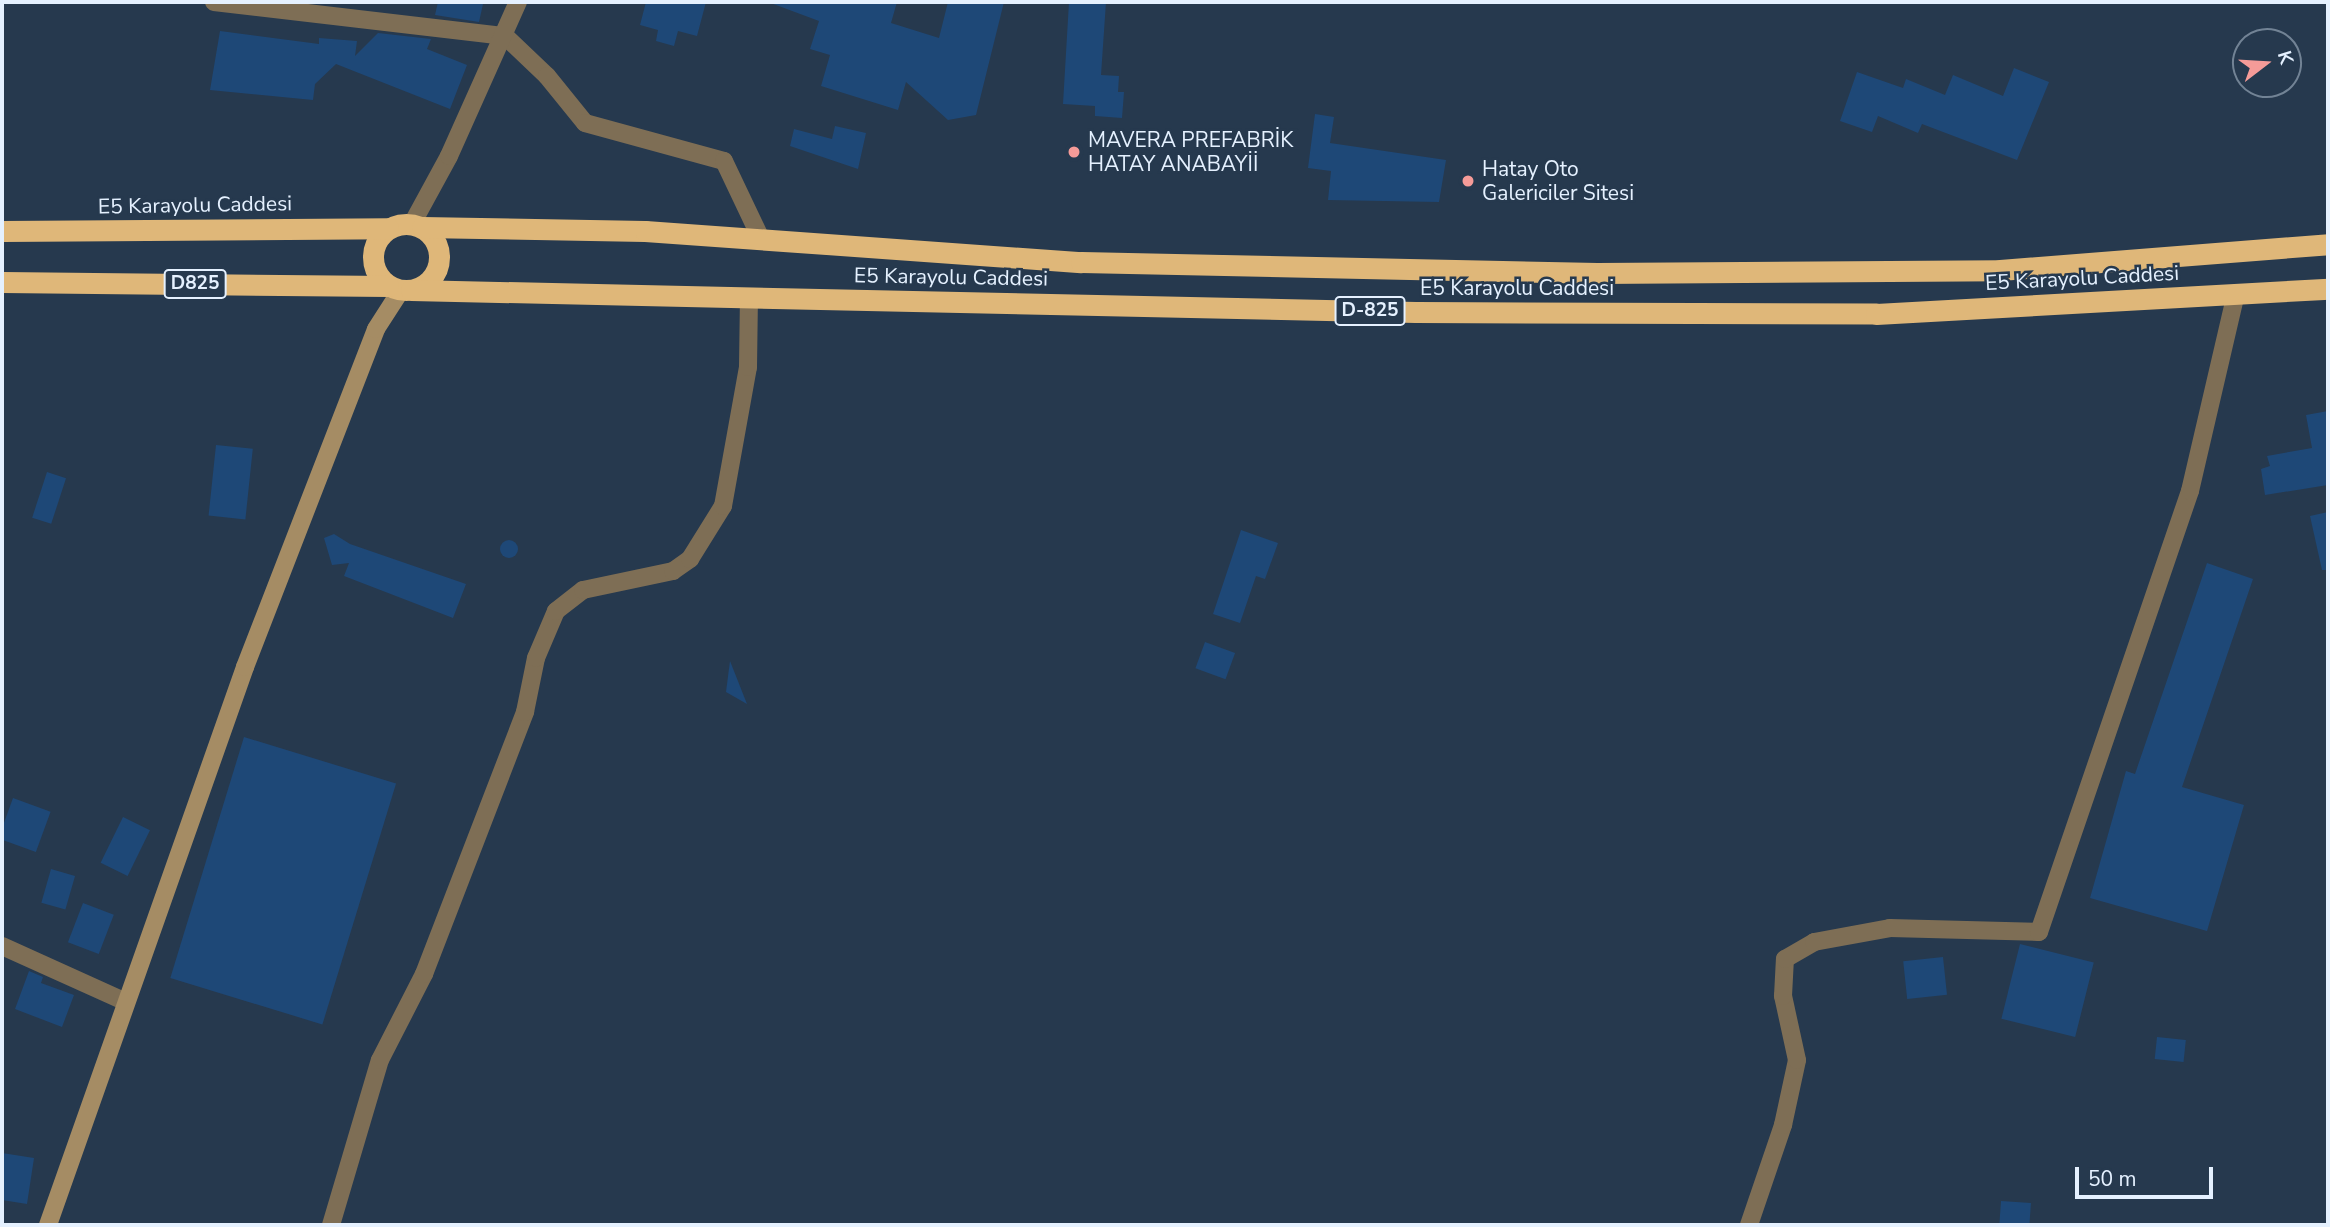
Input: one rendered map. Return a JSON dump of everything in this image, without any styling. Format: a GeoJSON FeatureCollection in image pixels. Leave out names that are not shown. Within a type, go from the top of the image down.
{"type":"FeatureCollection","features":[{"type":"Feature","properties":{"kind":"highway","name":"E5 Karayolu Caddesi"},"geometry":{"type":"LineString","coordinates":[[2,231],[388,228],[417,225],[646,231],[1081,262],[1597,273],[2000,270],[2328,244]]}},
{"type":"Feature","properties":{"kind":"highway"},"geometry":{"type":"LineString","coordinates":[[388,228],[380,235],[372,257],[380,278],[400,289],[429,281],[439,262],[436,242],[417,225]]}},
{"type":"Feature","properties":{"kind":"highway","name":"E5 Karayolu Caddesi"},"geometry":{"type":"LineString","coordinates":[[2,282],[1416,312],[1875,314],[2328,289]]}},
{"type":"Feature","properties":{"kind":"street"},"geometry":{"type":"LineString","coordinates":[[214,2],[505,36],[547,76],[585,123],[724,161],[761,239]]}},
{"type":"Feature","properties":{"kind":"street"},"geometry":{"type":"LineString","coordinates":[[417,225],[505,36],[518,2]]}},
{"type":"Feature","properties":{"kind":"street"},"geometry":{"type":"LineString","coordinates":[[48,1225],[124,1001],[245,667],[365,355],[400,289]]}},
{"type":"Feature","properties":{"kind":"street"},"geometry":{"type":"LineString","coordinates":[[1749,1225],[1783,1125],[1797,1060],[1783,996],[1785,959],[1814,942],[1890,928],[2039,932],[2190,491],[2236,294]]}},
{"type":"Feature","properties":{"kind":"street"},"geometry":{"type":"LineString","coordinates":[[331,1225],[380,1060],[424,974],[525,712],[536,658],[556,611],[583,590],[673,571],[690,559],[723,506],[748,367],[749,298]]}},
{"type":"Feature","properties":{"kind":"street"},"geometry":{"type":"LineString","coordinates":[[2,946],[124,1001]]}},
{"type":"Feature","properties":{"kind":"building"},"geometry":{"type":"Polygon","coordinates":[[[438,2],[483,4],[479,22],[435,15],[438,2]]]}},
{"type":"Feature","properties":{"kind":"building"},"geometry":{"type":"Polygon","coordinates":[[[646,2],[706,2],[697,36],[678,31],[674,46],[656,41],[658,30],[640,25],[646,2]]]}},
{"type":"Feature","properties":{"kind":"building"},"geometry":{"type":"Polygon","coordinates":[[[768,2],[897,2],[891,23],[939,38],[948,2],[1004,2],[976,115],[948,120],[906,82],[898,110],[821,86],[830,55],[810,49],[819,21],[768,2]]]}},
{"type":"Feature","properties":{"kind":"building"},"geometry":{"type":"Polygon","coordinates":[[[1069,2],[1106,2],[1101,75],[1119,76],[1118,92],[1124,92],[1122,118],[1095,116],[1095,106],[1063,104],[1069,2]]]}},
{"type":"Feature","properties":{"kind":"building"},"geometry":{"type":"Polygon","coordinates":[[[220,31],[319,44],[319,38],[357,41],[355,56],[378,33],[431,39],[427,49],[467,65],[450,109],[336,64],[315,84],[313,100],[210,90],[220,31]]]}},
{"type":"Feature","properties":{"kind":"building"},"geometry":{"type":"Polygon","coordinates":[[[2014,68],[2049,82],[2017,160],[1922,124],[1918,133],[1878,116],[1872,132],[1840,121],[1857,72],[1903,88],[1906,79],[1945,95],[1953,75],[2003,96],[2014,68]]]}},
{"type":"Feature","properties":{"kind":"building"},"geometry":{"type":"Polygon","coordinates":[[[1315,114],[1334,117],[1330,143],[1446,160],[1439,202],[1328,200],[1331,171],[1308,168],[1315,114]]]}},
{"type":"Feature","properties":{"kind":"building"},"geometry":{"type":"Polygon","coordinates":[[[835,126],[866,133],[858,169],[790,146],[794,129],[832,139],[835,126]]]}},
{"type":"Feature","properties":{"kind":"building"},"geometry":{"type":"Polygon","coordinates":[[[2328,411],[2328,485],[2265,495],[2261,469],[2270,466],[2267,456],[2312,448],[2306,415],[2328,411]]]}},
{"type":"Feature","properties":{"kind":"building"},"geometry":{"type":"Polygon","coordinates":[[[216,445],[253,449],[245,519],[209,516],[216,445]]]}},
{"type":"Feature","properties":{"kind":"building"},"geometry":{"type":"Polygon","coordinates":[[[47,472],[66,478],[51,524],[32,518],[47,472]]]}},
{"type":"Feature","properties":{"kind":"building"},"geometry":{"type":"Polygon","coordinates":[[[2328,512],[2328,570],[2322,570],[2310,516],[2328,512]]]}},
{"type":"Feature","properties":{"kind":"building"},"geometry":{"type":"Polygon","coordinates":[[[1241,530],[1278,543],[1265,579],[1256,576],[1240,623],[1213,614],[1241,530]]]}},
{"type":"Feature","properties":{"kind":"building"},"geometry":{"type":"Polygon","coordinates":[[[334,534],[350,544],[466,584],[453,618],[344,576],[349,563],[332,565],[324,538],[334,534]]]}},
{"type":"Feature","properties":{"kind":"building"},"geometry":{"type":"Polygon","coordinates":[[[509,540],[515,543],[518,549],[515,555],[509,558],[503,555],[500,549],[503,543],[509,540]]]}},
{"type":"Feature","properties":{"kind":"building"},"geometry":{"type":"Polygon","coordinates":[[[2207,563],[2253,579],[2182,787],[2244,805],[2207,931],[2090,898],[2126,771],[2135,774],[2207,563]]]}},
{"type":"Feature","properties":{"kind":"building"},"geometry":{"type":"Polygon","coordinates":[[[1205,642],[1235,653],[1225,679],[1195,668],[1205,642]]]}},
{"type":"Feature","properties":{"kind":"building"},"geometry":{"type":"Polygon","coordinates":[[[730,661],[747,704],[726,692],[730,661]]]}},
{"type":"Feature","properties":{"kind":"building"},"geometry":{"type":"Polygon","coordinates":[[[244,737],[396,783],[322,1024],[170,978],[244,737]]]}},
{"type":"Feature","properties":{"kind":"building"},"geometry":{"type":"Polygon","coordinates":[[[13,798],[51,812],[36,852],[2,840],[2,828],[13,798]]]}},
{"type":"Feature","properties":{"kind":"building"},"geometry":{"type":"Polygon","coordinates":[[[123,817],[150,830],[128,876],[101,863],[123,817]]]}},
{"type":"Feature","properties":{"kind":"building"},"geometry":{"type":"Polygon","coordinates":[[[51,869],[75,876],[65,910],[41,903],[51,869]]]}},
{"type":"Feature","properties":{"kind":"building"},"geometry":{"type":"Polygon","coordinates":[[[83,903],[114,915],[99,954],[68,942],[83,903]]]}},
{"type":"Feature","properties":{"kind":"building"},"geometry":{"type":"Polygon","coordinates":[[[2020,944],[2094,962],[2075,1037],[2001,1019],[2020,944]]]}},
{"type":"Feature","properties":{"kind":"building"},"geometry":{"type":"Polygon","coordinates":[[[1943,957],[1947,995],[1907,999],[1903,961],[1943,957]]]}},
{"type":"Feature","properties":{"kind":"building"},"geometry":{"type":"Polygon","coordinates":[[[29,971],[43,977],[41,983],[74,995],[62,1027],[15,1009],[29,971]]]}},
{"type":"Feature","properties":{"kind":"building"},"geometry":{"type":"Polygon","coordinates":[[[2157,1037],[2186,1040],[2184,1062],[2155,1059],[2157,1037]]]}},
{"type":"Feature","properties":{"kind":"building"},"geometry":{"type":"Polygon","coordinates":[[[2,1153],[34,1158],[27,1204],[2,1200],[2,1153]]]}},
{"type":"Feature","properties":{"kind":"building"},"geometry":{"type":"Polygon","coordinates":[[[2001,1201],[2031,1203],[2029,1225],[1999,1225],[2001,1201]]]}},
{"type":"Feature","properties":{"kind":"place","name":"MAVERA PREFABRİK HATAY ANABAYİİ"},"geometry":{"type":"Point","coordinates":[1074,152]}},
{"type":"Feature","properties":{"kind":"place","name":"Hatay Oto Galericiler Sitesi"},"geometry":{"type":"Point","coordinates":[1468,181]}}]}
